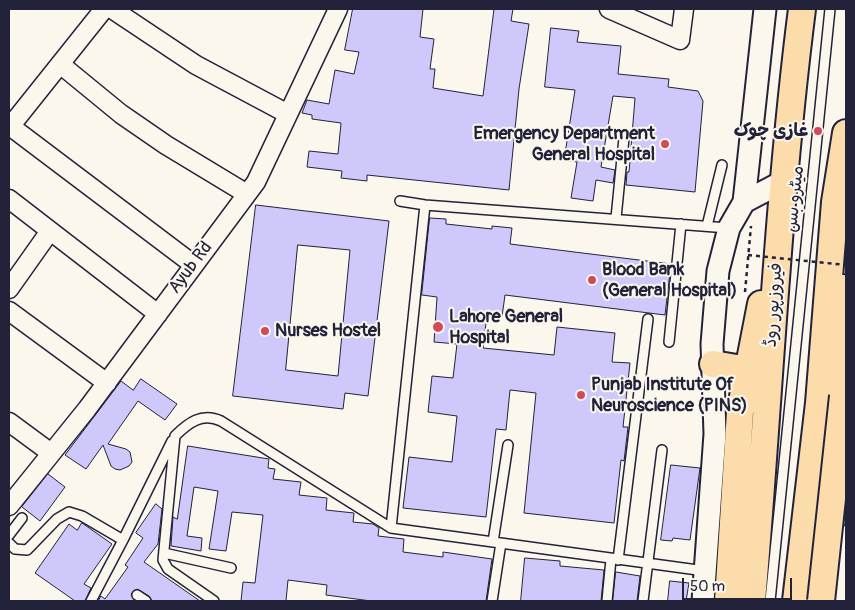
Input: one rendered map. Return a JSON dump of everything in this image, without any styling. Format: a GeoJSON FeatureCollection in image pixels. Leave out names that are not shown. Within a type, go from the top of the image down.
{"type":"FeatureCollection","features":[{"type":"Feature","properties":{"kind":"main road","name":"فیروزپور روڈ"},"geometry":{"type":"LineString","coordinates":[[752,601],[764,467],[779,223],[802,9]]}},
{"type":"Feature","properties":{"kind":"main road"},"geometry":{"type":"LineString","coordinates":[[796,601],[819,403],[835,202],[846,133]]}},
{"type":"Feature","properties":{"kind":"main road"},"geometry":{"type":"LineString","coordinates":[[821,601],[843,396],[844,310],[840,238],[835,202]]}},
{"type":"Feature","properties":{"kind":"main road"},"geometry":{"type":"LineString","coordinates":[[728,601],[740,412],[779,223]]}},
{"type":"Feature","properties":{"kind":"main road"},"geometry":{"type":"LineString","coordinates":[[713,364],[748,370]]}},
{"type":"Feature","properties":{"kind":"street"},"geometry":{"type":"LineString","coordinates":[[104,9],[10,127],[194,265]]}},
{"type":"Feature","properties":{"kind":"street"},"geometry":{"type":"LineString","coordinates":[[112,9],[196,65],[288,114]]}},
{"type":"Feature","properties":{"kind":"street","name":"Ayub Rd"},"geometry":{"type":"LineString","coordinates":[[9,506],[107,382],[256,182],[338,9]]}},
{"type":"Feature","properties":{"kind":"street"},"geometry":{"type":"LineString","coordinates":[[613,10],[680,40],[684,9]]}},
{"type":"Feature","properties":{"kind":"street"},"geometry":{"type":"LineString","coordinates":[[703,601],[715,434],[712,344],[718,270],[729,228],[744,202],[765,9]]}},
{"type":"Feature","properties":{"kind":"street"},"geometry":{"type":"LineString","coordinates":[[60,64],[151,135],[247,194]]}},
{"type":"Feature","properties":{"kind":"street"},"geometry":{"type":"LineString","coordinates":[[744,202],[784,181]]}},
{"type":"Feature","properties":{"kind":"street"},"geometry":{"type":"LineString","coordinates":[[9,199],[158,314]]}},
{"type":"Feature","properties":{"kind":"street"},"geometry":{"type":"LineString","coordinates":[[9,289],[50,231]]}},
{"type":"Feature","properties":{"kind":"street"},"geometry":{"type":"LineString","coordinates":[[9,311],[107,382]]}},
{"type":"Feature","properties":{"kind":"street"},"geometry":{"type":"LineString","coordinates":[[9,422],[51,453]]}},
{"type":"Feature","properties":{"kind":"street"},"geometry":{"type":"LineString","coordinates":[[804,530],[846,537],[840,601]]}},
{"type":"Feature","properties":{"kind":"lane","name":"میٹرو بس"},"geometry":{"type":"LineString","coordinates":[[770,601],[830,9]]}},
{"type":"Feature","properties":{"kind":"lane"},"geometry":{"type":"LineString","coordinates":[[616,218],[624,138]]}},
{"type":"Feature","properties":{"kind":"lane"},"geometry":{"type":"LineString","coordinates":[[707,226],[722,165]]}},
{"type":"Feature","properties":{"kind":"lane"},"geometry":{"type":"LineString","coordinates":[[400,201],[425,205],[729,228]]}},
{"type":"Feature","properties":{"kind":"lane"},"geometry":{"type":"LineString","coordinates":[[391,528],[425,205]]}},
{"type":"Feature","properties":{"kind":"lane"},"geometry":{"type":"LineString","coordinates":[[669,342],[681,224]]}},
{"type":"Feature","properties":{"kind":"lane"},"geometry":{"type":"LineString","coordinates":[[607,601],[648,318]]}},
{"type":"Feature","properties":{"kind":"lane"},"geometry":{"type":"LineString","coordinates":[[91,601],[175,436],[194,420],[213,417],[391,528],[648,565],[705,571]]}},
{"type":"Feature","properties":{"kind":"lane"},"geometry":{"type":"LineString","coordinates":[[175,436],[163,560],[168,568],[214,601]]}},
{"type":"Feature","properties":{"kind":"lane"},"geometry":{"type":"LineString","coordinates":[[492,601],[508,445]]}},
{"type":"Feature","properties":{"kind":"lane"},"geometry":{"type":"LineString","coordinates":[[644,601],[662,450]]}},
{"type":"Feature","properties":{"kind":"lane"},"geometry":{"type":"LineString","coordinates":[[9,543],[15,549],[27,550],[57,519],[69,512],[82,516],[123,540]]}},
{"type":"Feature","properties":{"kind":"lane"},"geometry":{"type":"LineString","coordinates":[[9,535],[22,518]]}},
{"type":"Feature","properties":{"kind":"lane"},"geometry":{"type":"LineString","coordinates":[[164,553],[231,568]]}},
{"type":"Feature","properties":{"kind":"lane"},"geometry":{"type":"LineString","coordinates":[[137,595],[146,601]]}},
{"type":"Feature","properties":{"kind":"path"},"geometry":{"type":"LineString","coordinates":[[744,297],[752,222]]}},
{"type":"Feature","properties":{"kind":"path"},"geometry":{"type":"LineString","coordinates":[[748,254],[846,265]]}},
{"type":"Feature","properties":{"kind":"building"},"geometry":{"type":"Polygon","coordinates":[[[353,9],[423,9],[420,37],[434,39],[430,69],[435,69],[433,88],[483,96],[494,9],[513,9],[511,21],[529,24],[519,89],[509,190],[367,175],[367,181],[341,178],[342,171],[307,167],[309,151],[338,154],[341,123],[312,119],[312,115],[302,113],[307,100],[329,104],[335,70],[354,74],[359,52],[345,50],[353,9]]]}},
{"type":"Feature","properties":{"kind":"building"},"geometry":{"type":"Polygon","coordinates":[[[551,28],[579,31],[577,42],[621,46],[618,74],[669,79],[668,87],[698,91],[703,101],[695,192],[626,185],[627,172],[629,172],[635,98],[613,96],[601,167],[615,170],[613,183],[596,180],[593,201],[571,198],[577,162],[564,160],[575,90],[545,87],[551,28]]]}},
{"type":"Feature","properties":{"kind":"building","name":"Nurses Hostel"},"geometry":{"type":"Polygon","coordinates":[[[256,205],[389,221],[368,396],[345,393],[343,409],[233,396],[256,205]],[[298,245],[286,370],[338,376],[350,250],[298,245]]]}},
{"type":"Feature","properties":{"kind":"building"},"geometry":{"type":"Polygon","coordinates":[[[430,218],[446,219],[446,224],[492,229],[492,226],[512,228],[510,244],[671,264],[665,315],[505,295],[502,317],[487,315],[483,348],[554,355],[557,327],[615,333],[612,362],[630,363],[623,427],[628,427],[624,461],[621,460],[614,523],[524,513],[536,393],[510,390],[506,430],[496,429],[486,517],[403,508],[409,457],[452,462],[457,416],[428,412],[432,376],[453,378],[457,344],[434,342],[437,297],[422,295],[430,218]]]}},
{"type":"Feature","properties":{"kind":"building"},"geometry":{"type":"Polygon","coordinates":[[[141,379],[177,404],[165,420],[138,401],[108,444],[130,452],[132,462],[129,466],[120,470],[111,466],[103,445],[86,469],[65,455],[121,381],[133,390],[141,379]]]}},
{"type":"Feature","properties":{"kind":"building"},"geometry":{"type":"Polygon","coordinates":[[[188,446],[269,459],[268,468],[275,469],[273,479],[301,482],[299,495],[327,498],[326,510],[354,513],[353,522],[373,524],[379,528],[378,536],[404,539],[403,552],[443,557],[443,552],[492,559],[486,601],[371,601],[326,595],[327,585],[288,580],[286,601],[241,601],[243,582],[255,583],[263,515],[232,512],[226,551],[209,549],[218,491],[194,487],[187,536],[202,538],[201,551],[171,546],[173,517],[177,519],[188,446]]]}},
{"type":"Feature","properties":{"kind":"building"},"geometry":{"type":"Polygon","coordinates":[[[671,465],[700,468],[690,540],[673,538],[672,541],[661,540],[671,465]]]}},
{"type":"Feature","properties":{"kind":"building"},"geometry":{"type":"Polygon","coordinates":[[[48,474],[65,487],[40,521],[22,507],[48,474]]]}},
{"type":"Feature","properties":{"kind":"building"},"geometry":{"type":"Polygon","coordinates":[[[156,504],[162,509],[158,544],[144,562],[200,601],[152,601],[149,596],[137,589],[131,594],[135,601],[98,601],[101,596],[105,599],[128,567],[125,565],[143,538],[136,533],[156,504]]]}},
{"type":"Feature","properties":{"kind":"building"},"geometry":{"type":"Polygon","coordinates":[[[82,523],[112,544],[84,584],[91,588],[85,601],[75,601],[35,573],[69,524],[77,530],[82,523]]]}},
{"type":"Feature","properties":{"kind":"building"},"geometry":{"type":"Polygon","coordinates":[[[525,558],[560,561],[560,566],[604,570],[601,601],[521,601],[525,558]]]}},
{"type":"Feature","properties":{"kind":"building"},"geometry":{"type":"Polygon","coordinates":[[[616,572],[640,576],[637,601],[613,601],[616,572]]]}},
{"type":"Feature","properties":{"kind":"building"},"geometry":{"type":"Polygon","coordinates":[[[670,581],[689,583],[686,601],[668,601],[670,581]]]}},
{"type":"Feature","properties":{"kind":"waterway"},"geometry":{"type":"LineString","coordinates":[[842,531],[846,495]]}},
{"type":"Feature","properties":{"kind":"place","name":"غازی چوک"},"geometry":{"type":"Point","coordinates":[818,131]}},
{"type":"Feature","properties":{"kind":"place","name":"Emergency Department General Hospital"},"geometry":{"type":"Point","coordinates":[665,144]}},
{"type":"Feature","properties":{"kind":"place","name":"Blood Bank (General Hospital)"},"geometry":{"type":"Point","coordinates":[592,280]}},
{"type":"Feature","properties":{"kind":"place","name":"Lahore General Hospital"},"geometry":{"type":"Point","coordinates":[438,327]}},
{"type":"Feature","properties":{"kind":"place","name":"Nurses Hostel"},"geometry":{"type":"Point","coordinates":[265,331]}},
{"type":"Feature","properties":{"kind":"place","name":"Punjab Institute Of Neuroscience (PINS)"},"geometry":{"type":"Point","coordinates":[581,395]}}]}
